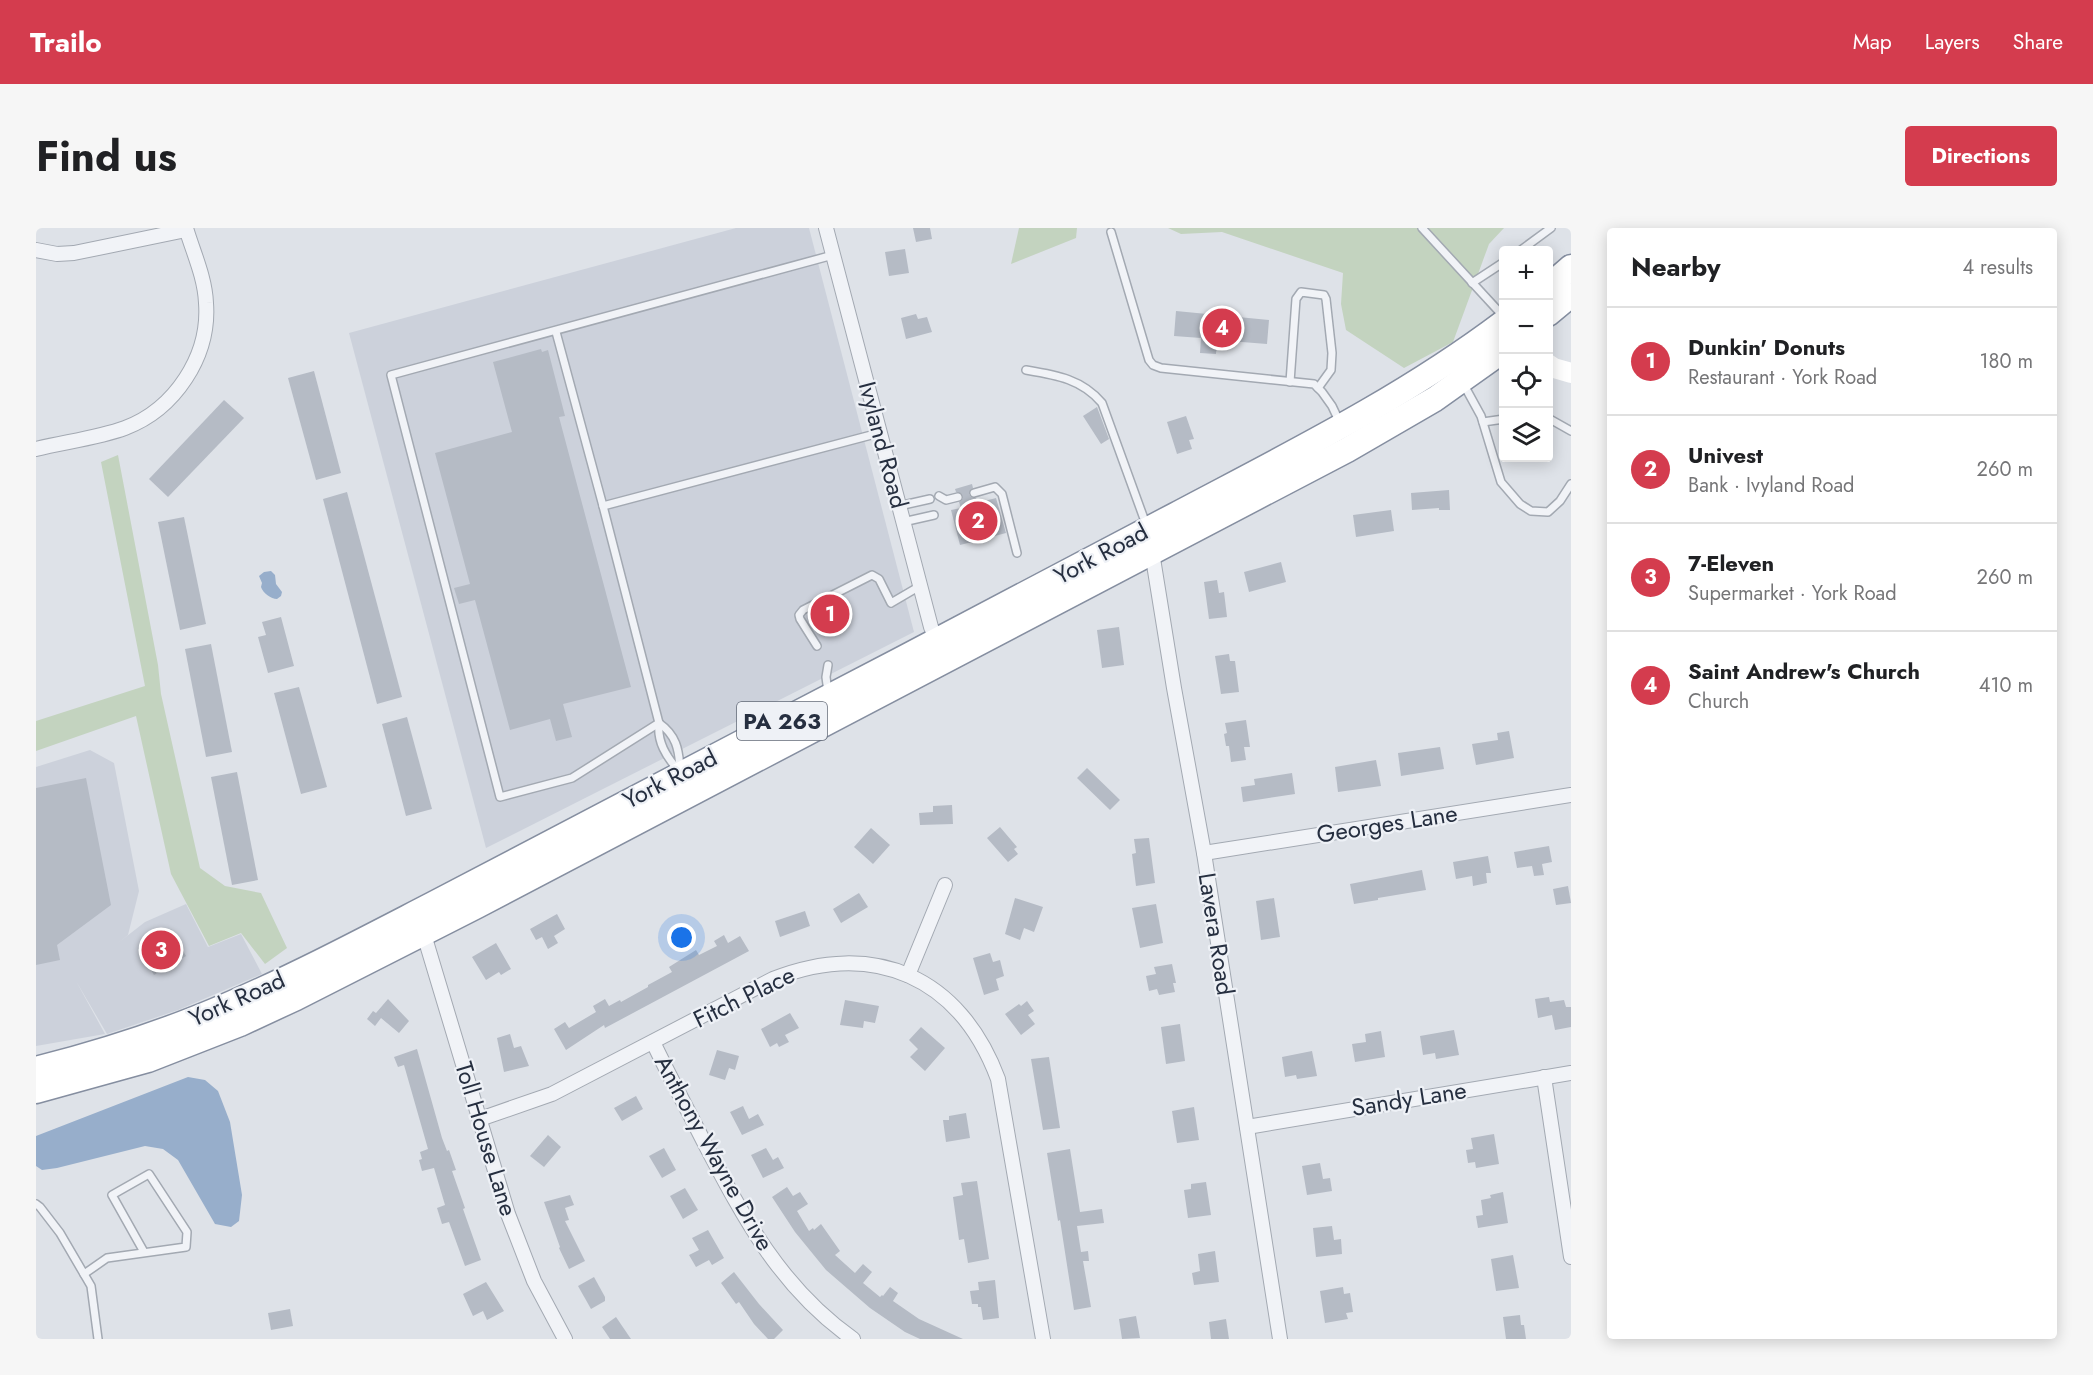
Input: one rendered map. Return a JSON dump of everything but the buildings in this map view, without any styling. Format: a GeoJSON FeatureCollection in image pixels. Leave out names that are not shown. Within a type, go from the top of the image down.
{"type":"FeatureCollection","features":[{"type":"Feature","properties":{"kind":"highway"},"geometry":{"type":"LineString","coordinates":[[1553,283],[1571,267]]}},
{"type":"Feature","properties":{"kind":"highway"},"geometry":{"type":"LineString","coordinates":[[1553,310],[1571,295]]}},
{"type":"Feature","properties":{"kind":"highway","name":"York Road"},"geometry":{"type":"LineString","coordinates":[[1346,437],[1382,404],[1462,354],[1499,325]]}},
{"type":"Feature","properties":{"kind":"highway","name":"York Road"},"geometry":{"type":"LineString","coordinates":[[36,1091],[148,1060],[240,1024],[329,969],[941,651],[1346,437],[1435,399],[1499,353]]}},
{"type":"Feature","properties":{"kind":"highway","name":"York Road"},"geometry":{"type":"LineString","coordinates":[[36,1069],[81,1058],[174,1027],[329,969]]}},
{"type":"Feature","properties":{"kind":"street","name":"Ivyland Road"},"geometry":{"type":"LineString","coordinates":[[826,228],[920,586],[941,651]]}},
{"type":"Feature","properties":{"kind":"street"},"geometry":{"type":"LineString","coordinates":[[36,250],[57,254],[74,253],[186,229],[204,285],[207,317],[201,349],[182,384],[158,409],[124,428],[36,449]]}},
{"type":"Feature","properties":{"kind":"street"},"geometry":{"type":"LineString","coordinates":[[1553,367],[1571,373]]}},
{"type":"Feature","properties":{"kind":"street","name":"Lavera Road"},"geometry":{"type":"LineString","coordinates":[[1150,541],[1204,853],[1280,1339]]}},
{"type":"Feature","properties":{"kind":"street","name":"Georges Lane"},"geometry":{"type":"LineString","coordinates":[[1204,853],[1571,795]]}},
{"type":"Feature","properties":{"kind":"street"},"geometry":{"type":"LineString","coordinates":[[908,975],[945,885]]}},
{"type":"Feature","properties":{"kind":"street","name":"Toll House Lane"},"geometry":{"type":"LineString","coordinates":[[420,922],[518,1241],[534,1281],[565,1339]]}},
{"type":"Feature","properties":{"kind":"street","name":"Fitch Place"},"geometry":{"type":"LineString","coordinates":[[480,1119],[552,1094],[772,980],[796,970],[833,963],[857,963],[880,966],[908,975],[933,988],[949,1001],[979,1037],[990,1057],[998,1079],[1043,1339]]}},
{"type":"Feature","properties":{"kind":"street","name":"Anthony Wayne Drive"},"geometry":{"type":"LineString","coordinates":[[653,1042],[752,1231],[796,1288],[854,1339]]}},
{"type":"Feature","properties":{"kind":"street","name":"Sandy Lane"},"geometry":{"type":"LineString","coordinates":[[1247,1126],[1571,1073]]}},
{"type":"Feature","properties":{"kind":"street"},"geometry":{"type":"LineString","coordinates":[[1544,1077],[1571,1257]]}},
{"type":"Feature","properties":{"kind":"lane"},"geometry":{"type":"LineString","coordinates":[[1422,228],[1499,313]]}},
{"type":"Feature","properties":{"kind":"lane"},"geometry":{"type":"LineString","coordinates":[[1526,246],[1551,228]]}},
{"type":"Feature","properties":{"kind":"lane"},"geometry":{"type":"LineString","coordinates":[[1111,232],[1149,360],[1153,365],[1161,368],[1314,384],[1332,406],[1346,437]]}},
{"type":"Feature","properties":{"kind":"lane"},"geometry":{"type":"LineString","coordinates":[[659,723],[572,778],[500,797],[391,375],[833,255]]}},
{"type":"Feature","properties":{"kind":"lane"},"geometry":{"type":"LineString","coordinates":[[1472,283],[1499,265]]}},
{"type":"Feature","properties":{"kind":"lane"},"geometry":{"type":"LineString","coordinates":[[1290,382],[1296,299],[1301,292],[1318,293],[1324,295],[1326,299],[1332,353],[1331,370],[1318,388]]}},
{"type":"Feature","properties":{"kind":"lane"},"geometry":{"type":"LineString","coordinates":[[556,332],[659,723],[658,735],[666,757],[686,783]]}},
{"type":"Feature","properties":{"kind":"lane"},"geometry":{"type":"LineString","coordinates":[[1026,370],[1062,376],[1093,393],[1102,403],[1150,541]]}},
{"type":"Feature","properties":{"kind":"lane"},"geometry":{"type":"LineString","coordinates":[[1461,380],[1483,422],[1501,482],[1520,504],[1531,511],[1548,512],[1560,501],[1571,483]]}},
{"type":"Feature","properties":{"kind":"lane"},"geometry":{"type":"LineString","coordinates":[[1483,422],[1499,420]]}},
{"type":"Feature","properties":{"kind":"lane"},"geometry":{"type":"LineString","coordinates":[[1553,420],[1571,430]]}},
{"type":"Feature","properties":{"kind":"lane"},"geometry":{"type":"LineString","coordinates":[[603,506],[879,433]]}},
{"type":"Feature","properties":{"kind":"lane"},"geometry":{"type":"LineString","coordinates":[[974,493],[995,487],[999,489],[1017,553]]}},
{"type":"Feature","properties":{"kind":"lane"},"geometry":{"type":"LineString","coordinates":[[939,496],[946,500],[958,497]]}},
{"type":"Feature","properties":{"kind":"lane"},"geometry":{"type":"LineString","coordinates":[[899,506],[930,499]]}},
{"type":"Feature","properties":{"kind":"lane"},"geometry":{"type":"LineString","coordinates":[[903,522],[934,515]]}},
{"type":"Feature","properties":{"kind":"lane"},"geometry":{"type":"LineString","coordinates":[[817,646],[800,619],[799,615],[803,610],[872,575],[879,579],[891,603],[920,586]]}},
{"type":"Feature","properties":{"kind":"lane"},"geometry":{"type":"LineString","coordinates":[[828,665],[826,677],[834,706]]}},
{"type":"Feature","properties":{"kind":"lane"},"geometry":{"type":"LineString","coordinates":[[659,723],[670,730],[679,752],[686,783]]}},
{"type":"Feature","properties":{"kind":"lane"},"geometry":{"type":"LineString","coordinates":[[84,1274],[107,1258],[186,1247],[187,1232],[149,1174],[112,1195],[144,1252]]}},
{"type":"Feature","properties":{"kind":"lane"},"geometry":{"type":"LineString","coordinates":[[36,1204],[60,1233],[91,1286],[98,1338],[89,1339]]}},
{"type":"Feature","properties":{"kind":"shaded area"},"geometry":{"type":"Polygon","coordinates":[[[736,228],[809,228],[914,632],[486,848],[349,333],[736,228]]]}},
{"type":"Feature","properties":{"kind":"shaded area"},"geometry":{"type":"Polygon","coordinates":[[[90,750],[114,763],[139,891],[128,935],[118,943],[145,922],[186,904],[208,947],[241,934],[262,974],[178,1010],[107,1034],[76,981],[105,1034],[36,1046],[36,767],[90,750]]]}},
{"type":"Feature","properties":{"kind":"green space"},"geometry":{"type":"Polygon","coordinates":[[[1019,228],[1077,228],[1076,238],[1011,264],[1019,228]]]}},
{"type":"Feature","properties":{"kind":"green space"},"geometry":{"type":"Polygon","coordinates":[[[1168,228],[1504,228],[1489,244],[1453,342],[1404,368],[1346,330],[1341,304],[1343,273],[1222,232],[1181,234],[1168,228]]]}},
{"type":"Feature","properties":{"kind":"green space"},"geometry":{"type":"Polygon","coordinates":[[[118,455],[158,665],[161,694],[200,868],[225,886],[261,893],[287,948],[265,964],[241,933],[209,946],[171,874],[136,716],[36,751],[36,721],[145,686],[101,462],[118,455]]]}},
{"type":"Feature","properties":{"kind":"water"},"geometry":{"type":"Polygon","coordinates":[[[271,571],[282,592],[277,599],[267,595],[261,587],[259,576],[271,571]]]}},
{"type":"Feature","properties":{"kind":"water"},"geometry":{"type":"Polygon","coordinates":[[[188,1077],[205,1080],[218,1091],[230,1122],[242,1195],[239,1221],[231,1227],[215,1224],[178,1160],[163,1149],[145,1146],[57,1168],[42,1170],[36,1166],[36,1136],[188,1077]]]}},
{"type":"Feature","properties":{"kind":"place","name":"Saint Andrew's Church"},"geometry":{"type":"Point","coordinates":[1222,328]}},
{"type":"Feature","properties":{"kind":"place","name":"Univest"},"geometry":{"type":"Point","coordinates":[978,521]}},
{"type":"Feature","properties":{"kind":"place","name":"Dunkin' Donuts"},"geometry":{"type":"Point","coordinates":[830,614]}},
{"type":"Feature","properties":{"kind":"place","name":"7-Eleven"},"geometry":{"type":"Point","coordinates":[161,950]}}]}
